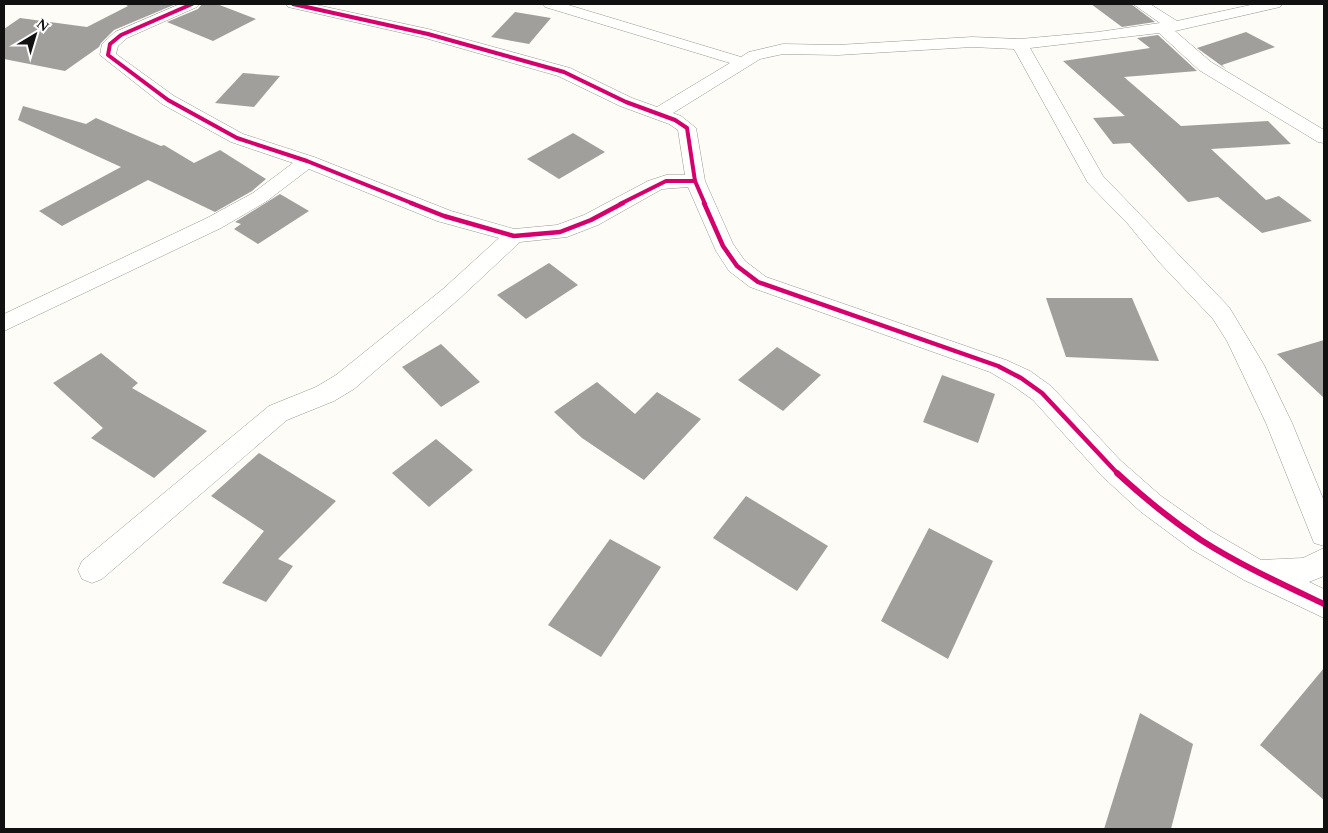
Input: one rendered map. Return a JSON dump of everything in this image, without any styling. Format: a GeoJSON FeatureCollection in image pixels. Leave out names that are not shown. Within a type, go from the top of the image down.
{"type":"FeatureCollection","features":[{"type":"Feature","properties":{"kind":"street"},"geometry":{"type":"LineString","coordinates":[[192,4],[121,35],[110,44],[108,55],[168,100],[237,138],[307,161],[444,216],[514,236],[560,232],[591,220],[655,185],[666,181],[695,181]]}},
{"type":"Feature","properties":{"kind":"street"},"geometry":{"type":"LineString","coordinates":[[293,4],[428,34],[564,72],[626,102],[675,120],[687,128],[695,181],[723,246],[736,266],[758,282],[998,366],[1021,378],[1042,393],[1111,468],[1151,504],[1201,540],[1254,571],[1324,604]]}},
{"type":"Feature","properties":{"kind":"street"},"geometry":{"type":"LineString","coordinates":[[550,4],[742,62]]}},
{"type":"Feature","properties":{"kind":"street"},"geometry":{"type":"LineString","coordinates":[[1140,4],[1169,27],[1205,66],[1324,138]]}},
{"type":"Feature","properties":{"kind":"street"},"geometry":{"type":"LineString","coordinates":[[659,114],[755,55],[783,49],[838,50],[972,42],[1020,44],[1098,37],[1169,27],[1275,4]]}},
{"type":"Feature","properties":{"kind":"street"},"geometry":{"type":"LineString","coordinates":[[1020,44],[1095,179],[1135,219],[1167,258],[1221,313],[1236,336],[1252,365],[1278,423],[1324,534]]}},
{"type":"Feature","properties":{"kind":"street"},"geometry":{"type":"LineString","coordinates":[[4,323],[214,224],[260,196],[307,161]]}},
{"type":"Feature","properties":{"kind":"street"},"geometry":{"type":"LineString","coordinates":[[92,570],[278,413],[325,394],[345,382],[452,294],[514,236]]}},
{"type":"Feature","properties":{"kind":"street"},"geometry":{"type":"LineString","coordinates":[[1254,571],[1287,573],[1310,571],[1324,561]]}},
{"type":"Feature","properties":{"kind":"building"},"geometry":{"type":"Polygon","coordinates":[[[124,4],[176,4],[114,30],[99,47],[65,71],[4,59],[4,29],[20,18],[87,27],[128,6],[124,4]]]}},
{"type":"Feature","properties":{"kind":"building"},"geometry":{"type":"Polygon","coordinates":[[[202,4],[217,4],[256,19],[213,41],[167,22],[198,9],[202,4]]]}},
{"type":"Feature","properties":{"kind":"building"},"geometry":{"type":"Polygon","coordinates":[[[1091,4],[1131,4],[1155,22],[1122,27],[1091,4]]]}},
{"type":"Feature","properties":{"kind":"building"},"geometry":{"type":"Polygon","coordinates":[[[515,12],[551,18],[529,44],[491,37],[515,12]]]}},
{"type":"Feature","properties":{"kind":"building"},"geometry":{"type":"Polygon","coordinates":[[[1246,32],[1275,47],[1222,65],[1226,69],[1197,48],[1246,32]]]}},
{"type":"Feature","properties":{"kind":"building"},"geometry":{"type":"Polygon","coordinates":[[[1158,35],[1197,71],[1124,77],[1181,126],[1268,121],[1291,144],[1211,149],[1266,200],[1279,196],[1312,221],[1262,233],[1218,197],[1188,202],[1130,143],[1113,144],[1093,118],[1125,116],[1063,61],[1150,48],[1137,38],[1158,35]]]}},
{"type":"Feature","properties":{"kind":"building"},"geometry":{"type":"Polygon","coordinates":[[[243,73],[280,76],[254,107],[215,103],[243,73]]]}},
{"type":"Feature","properties":{"kind":"building"},"geometry":{"type":"Polygon","coordinates":[[[23,106],[86,124],[96,118],[161,146],[164,145],[194,163],[220,150],[266,179],[252,191],[215,212],[148,180],[62,226],[39,211],[121,167],[18,120],[23,106]]]}},
{"type":"Feature","properties":{"kind":"building"},"geometry":{"type":"Polygon","coordinates":[[[573,133],[605,152],[559,179],[527,159],[573,133]]]}},
{"type":"Feature","properties":{"kind":"building"},"geometry":{"type":"Polygon","coordinates":[[[280,194],[309,211],[258,244],[234,229],[241,224],[235,222],[280,194]]]}},
{"type":"Feature","properties":{"kind":"building"},"geometry":{"type":"Polygon","coordinates":[[[549,263],[578,285],[526,319],[497,295],[549,263]]]}},
{"type":"Feature","properties":{"kind":"building"},"geometry":{"type":"Polygon","coordinates":[[[1046,298],[1132,298],[1159,361],[1066,357],[1046,298]]]}},
{"type":"Feature","properties":{"kind":"building"},"geometry":{"type":"Polygon","coordinates":[[[1324,340],[1324,398],[1277,354],[1324,340]]]}},
{"type":"Feature","properties":{"kind":"building"},"geometry":{"type":"Polygon","coordinates":[[[441,344],[480,382],[441,407],[402,367],[441,344]]]}},
{"type":"Feature","properties":{"kind":"building"},"geometry":{"type":"Polygon","coordinates":[[[777,347],[821,375],[783,411],[738,380],[777,347]]]}},
{"type":"Feature","properties":{"kind":"building"},"geometry":{"type":"Polygon","coordinates":[[[101,353],[138,383],[132,388],[207,431],[154,478],[91,438],[103,428],[53,383],[101,353]]]}},
{"type":"Feature","properties":{"kind":"building"},"geometry":{"type":"Polygon","coordinates":[[[942,375],[995,394],[978,443],[923,422],[942,375]]]}},
{"type":"Feature","properties":{"kind":"building"},"geometry":{"type":"Polygon","coordinates":[[[597,382],[635,414],[657,392],[701,419],[644,480],[582,438],[554,412],[597,382]]]}},
{"type":"Feature","properties":{"kind":"building"},"geometry":{"type":"Polygon","coordinates":[[[436,439],[473,470],[429,507],[392,473],[436,439]]]}},
{"type":"Feature","properties":{"kind":"building"},"geometry":{"type":"Polygon","coordinates":[[[259,453],[336,501],[278,559],[293,566],[266,602],[222,583],[264,531],[211,496],[259,453]]]}},
{"type":"Feature","properties":{"kind":"building"},"geometry":{"type":"Polygon","coordinates":[[[746,496],[828,546],[797,591],[713,538],[746,496]]]}},
{"type":"Feature","properties":{"kind":"building"},"geometry":{"type":"Polygon","coordinates":[[[929,528],[993,561],[948,659],[881,621],[929,528]]]}},
{"type":"Feature","properties":{"kind":"building"},"geometry":{"type":"Polygon","coordinates":[[[610,539],[661,567],[601,657],[548,625],[610,539]]]}},
{"type":"Feature","properties":{"kind":"building"},"geometry":{"type":"Polygon","coordinates":[[[1324,668],[1324,800],[1260,745],[1324,668]]]}},
{"type":"Feature","properties":{"kind":"building"},"geometry":{"type":"Polygon","coordinates":[[[1140,713],[1193,744],[1171,829],[1104,829],[1140,713]]]}},
{"type":"Feature","properties":{"kind":"cycle path"},"geometry":{"type":"LineString","coordinates":[[192,4],[121,35],[110,44],[108,55],[168,100],[237,138],[307,161],[444,216],[514,236],[560,232],[591,220],[655,185],[666,181],[695,181]]}},
{"type":"Feature","properties":{"kind":"cycle path"},"geometry":{"type":"LineString","coordinates":[[293,4],[428,34],[564,72],[626,102],[675,120],[687,128],[695,181],[723,246],[737,266],[758,282],[998,366],[1021,378],[1042,393],[1111,468],[1151,504],[1201,540],[1254,571],[1324,604]]}}]}
